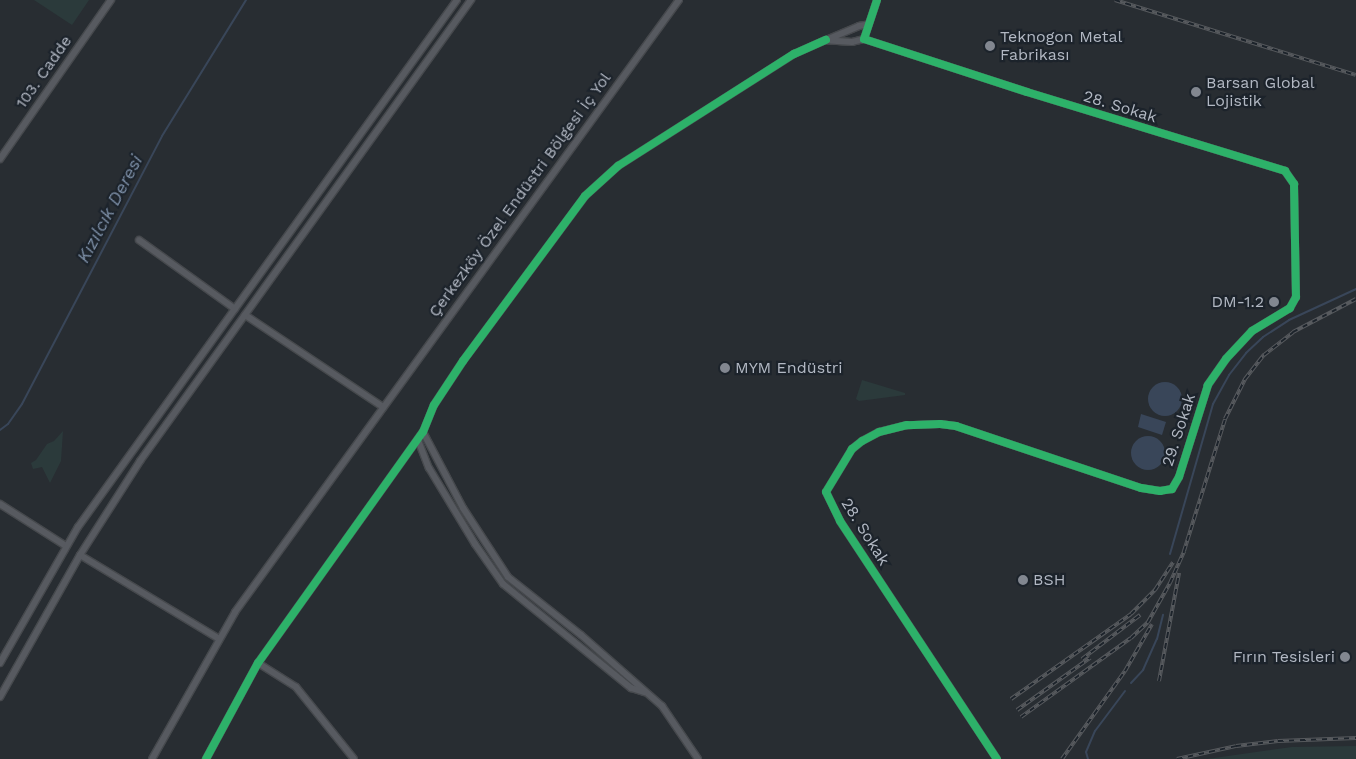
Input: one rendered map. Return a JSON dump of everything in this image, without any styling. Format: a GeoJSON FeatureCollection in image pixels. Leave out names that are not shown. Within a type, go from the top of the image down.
{"type":"FeatureCollection","features":[{"type":"Feature","properties":{"kind":"street","name":"103. Cadde"},"geometry":{"type":"LineString","coordinates":[[0,159],[112,0]]}},
{"type":"Feature","properties":{"kind":"street"},"geometry":{"type":"LineString","coordinates":[[0,664],[78,526],[457,0]]}},
{"type":"Feature","properties":{"kind":"street"},"geometry":{"type":"LineString","coordinates":[[0,697],[80,554],[140,461],[471,0]]}},
{"type":"Feature","properties":{"kind":"street","name":"Çerkezköy Özel Endüstri Bölgesi İç Yol"},"geometry":{"type":"LineString","coordinates":[[152,759],[234,612],[679,0]]}},
{"type":"Feature","properties":{"kind":"street"},"geometry":{"type":"LineString","coordinates":[[826,40],[852,42],[864,39],[877,0]]}},
{"type":"Feature","properties":{"kind":"street"},"geometry":{"type":"LineString","coordinates":[[206,759],[258,663],[418,440],[434,405],[463,361],[584,196],[601,180],[634,156],[794,54],[869,24]]}},
{"type":"Feature","properties":{"kind":"street","name":"28. Sokak"},"geometry":{"type":"LineString","coordinates":[[864,39],[1027,92],[1285,171],[1294,184],[1296,297]]}},
{"type":"Feature","properties":{"kind":"street"},"geometry":{"type":"LineString","coordinates":[[139,240],[235,309]]}},
{"type":"Feature","properties":{"kind":"street","name":"29. Sokak"},"geometry":{"type":"LineString","coordinates":[[1172,489],[1180,476],[1208,385],[1226,359],[1252,331],[1290,308],[1296,297]]}},
{"type":"Feature","properties":{"kind":"street"},"geometry":{"type":"LineString","coordinates":[[245,315],[383,407]]}},
{"type":"Feature","properties":{"kind":"street","name":"28. Sokak"},"geometry":{"type":"LineString","coordinates":[[997,759],[832,508],[826,492],[852,448],[880,432],[906,425],[940,424],[956,426],[1141,488],[1160,491],[1172,489]]}},
{"type":"Feature","properties":{"kind":"street"},"geometry":{"type":"LineString","coordinates":[[423,432],[463,508],[508,577],[581,635],[662,706],[698,759]]}},
{"type":"Feature","properties":{"kind":"street"},"geometry":{"type":"LineString","coordinates":[[418,440],[429,468],[475,544],[503,584],[631,688],[648,694]]}},
{"type":"Feature","properties":{"kind":"street"},"geometry":{"type":"LineString","coordinates":[[0,504],[66,546]]}},
{"type":"Feature","properties":{"kind":"street"},"geometry":{"type":"LineString","coordinates":[[80,554],[219,639]]}},
{"type":"Feature","properties":{"kind":"street"},"geometry":{"type":"LineString","coordinates":[[258,663],[296,688],[354,759]]}},
{"type":"Feature","properties":{"kind":"shaded area"},"geometry":{"type":"Polygon","coordinates":[[[34,0],[89,0],[72,25],[34,0]]]}},
{"type":"Feature","properties":{"kind":"shaded area"},"geometry":{"type":"Polygon","coordinates":[[[862,380],[905,393],[905,395],[859,401],[856,399],[862,380]]]}},
{"type":"Feature","properties":{"kind":"shaded area"},"geometry":{"type":"Polygon","coordinates":[[[63,431],[61,461],[50,483],[42,467],[33,469],[31,463],[36,460],[47,444],[54,441],[63,431]]]}},
{"type":"Feature","properties":{"kind":"shaded area"},"geometry":{"type":"Polygon","coordinates":[[[1356,746],[1356,759],[1207,759],[1292,747],[1356,746]]]}},
{"type":"Feature","properties":{"kind":"water"},"geometry":{"type":"Polygon","coordinates":[[[1165,382],[1177,387],[1182,399],[1177,411],[1165,416],[1153,411],[1148,399],[1153,387],[1165,382]]]}},
{"type":"Feature","properties":{"kind":"water"},"geometry":{"type":"Polygon","coordinates":[[[1141,414],[1166,422],[1162,435],[1138,427],[1141,414]]]}},
{"type":"Feature","properties":{"kind":"water"},"geometry":{"type":"Polygon","coordinates":[[[1148,436],[1160,441],[1165,453],[1160,465],[1148,470],[1136,465],[1131,453],[1136,441],[1148,436]]]}},
{"type":"Feature","properties":{"kind":"waterway","name":"Kızılcık Deresi"},"geometry":{"type":"LineString","coordinates":[[0,430],[8,424],[22,404],[162,136],[246,0]]}},
{"type":"Feature","properties":{"kind":"waterway"},"geometry":{"type":"LineString","coordinates":[[1170,554],[1213,404],[1229,375],[1246,353],[1263,337],[1289,320],[1356,289]]}},
{"type":"Feature","properties":{"kind":"waterway"},"geometry":{"type":"LineString","coordinates":[[1131,683],[1143,670],[1157,639],[1163,615]]}},
{"type":"Feature","properties":{"kind":"waterway"},"geometry":{"type":"LineString","coordinates":[[1088,759],[1086,752],[1095,731],[1125,691]]}},
{"type":"Feature","properties":{"kind":"railway"},"geometry":{"type":"LineString","coordinates":[[1115,0],[1356,75]]}},
{"type":"Feature","properties":{"kind":"railway"},"geometry":{"type":"LineString","coordinates":[[1021,717],[1131,638],[1148,622],[1170,583],[1184,551],[1225,419],[1245,379],[1264,355],[1293,332],[1356,299]]}},
{"type":"Feature","properties":{"kind":"railway"},"geometry":{"type":"LineString","coordinates":[[1011,699],[1131,614],[1155,590],[1173,562]]}},
{"type":"Feature","properties":{"kind":"railway"},"geometry":{"type":"LineString","coordinates":[[1159,681],[1179,573]]}},
{"type":"Feature","properties":{"kind":"railway"},"geometry":{"type":"LineString","coordinates":[[1082,659],[1140,615]]}},
{"type":"Feature","properties":{"kind":"railway"},"geometry":{"type":"LineString","coordinates":[[1062,759],[1125,671],[1152,624]]}},
{"type":"Feature","properties":{"kind":"railway"},"geometry":{"type":"LineString","coordinates":[[1017,710],[1090,658]]}},
{"type":"Feature","properties":{"kind":"railway"},"geometry":{"type":"LineString","coordinates":[[1177,759],[1236,746],[1278,741],[1356,738]]}},
{"type":"Feature","properties":{"kind":"cycle path"},"geometry":{"type":"LineString","coordinates":[[877,0],[864,39],[1027,92],[1285,171],[1294,184],[1296,297],[1290,308],[1252,331],[1226,359],[1208,385],[1179,477],[1172,489],[1160,491],[1141,488],[956,426],[940,424],[907,425],[879,432],[862,441],[852,449],[826,492],[840,521],[997,759]]}},
{"type":"Feature","properties":{"kind":"cycle path"},"geometry":{"type":"LineString","coordinates":[[206,759],[258,663],[423,432],[434,405],[463,361],[585,196],[618,166],[794,54],[826,40]]}},
{"type":"Feature","properties":{"kind":"place","name":"Teknogon Metal Fabrikası"},"geometry":{"type":"Point","coordinates":[990,46]}},
{"type":"Feature","properties":{"kind":"place","name":"Barsan Global Lojistik"},"geometry":{"type":"Point","coordinates":[1196,92]}},
{"type":"Feature","properties":{"kind":"place","name":"DM-1.2"},"geometry":{"type":"Point","coordinates":[1274,302]}},
{"type":"Feature","properties":{"kind":"place","name":"MYM Endüstri"},"geometry":{"type":"Point","coordinates":[725,368]}},
{"type":"Feature","properties":{"kind":"place","name":"BSH"},"geometry":{"type":"Point","coordinates":[1023,580]}},
{"type":"Feature","properties":{"kind":"place","name":"Fırın Tesisleri"},"geometry":{"type":"Point","coordinates":[1345,657]}}]}
